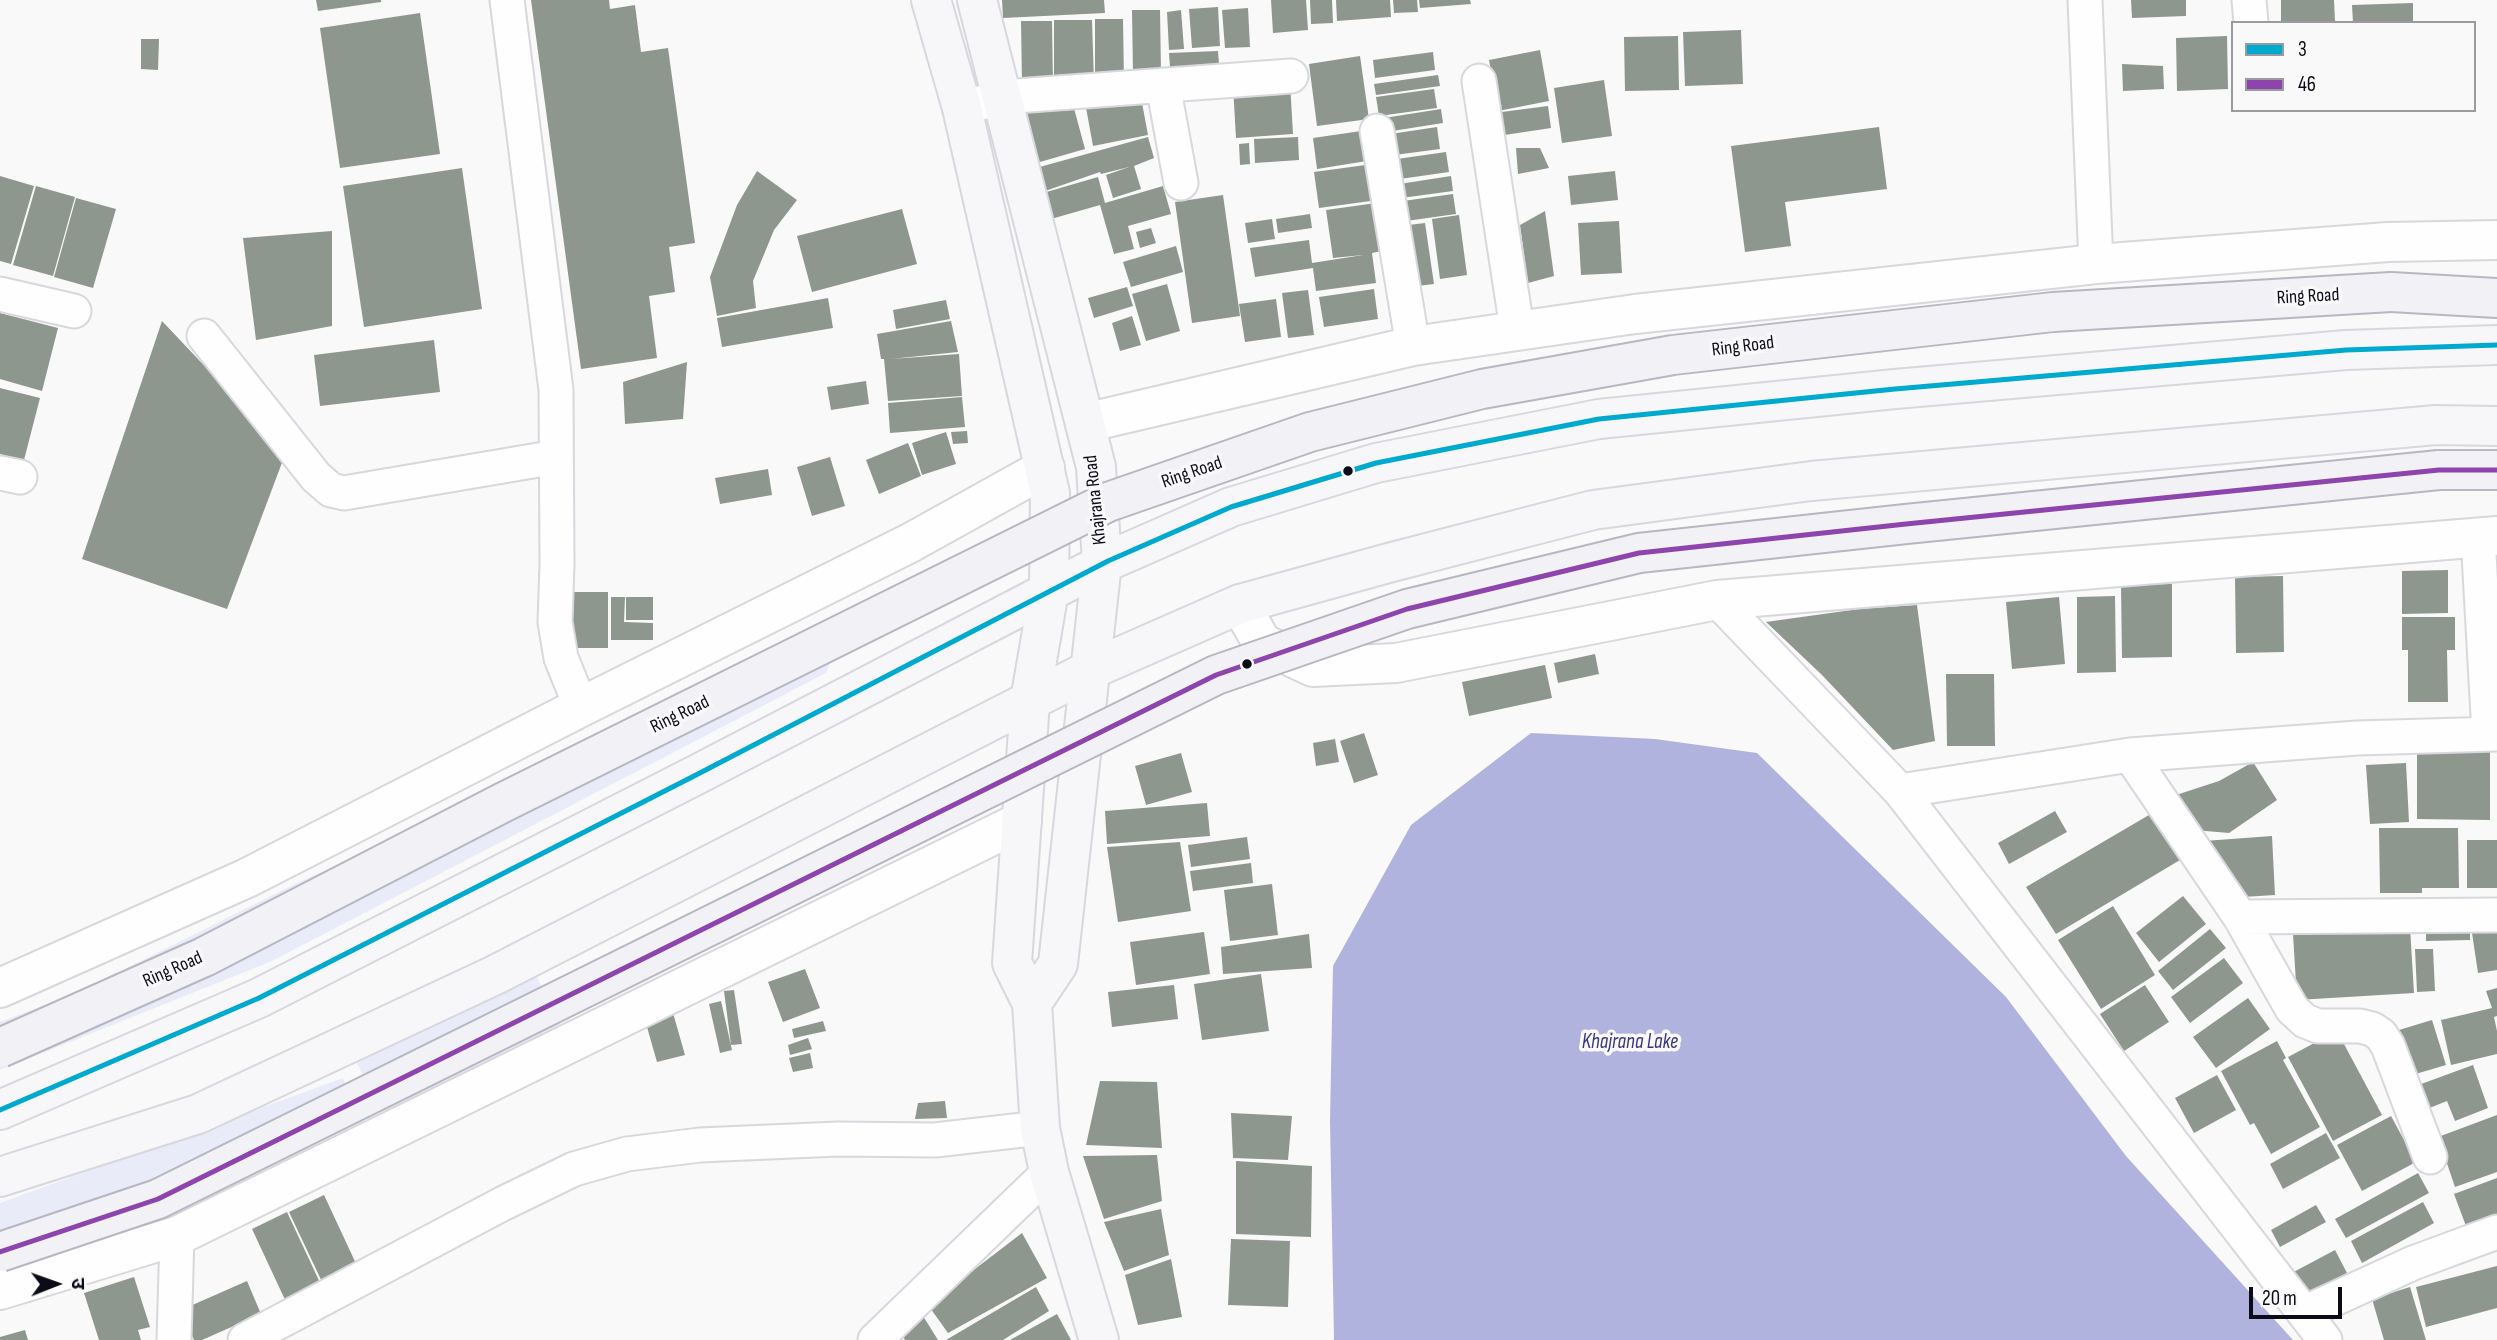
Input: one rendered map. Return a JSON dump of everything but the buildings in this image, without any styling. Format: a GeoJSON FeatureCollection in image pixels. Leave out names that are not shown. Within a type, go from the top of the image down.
{"type":"FeatureCollection","features":[{"type":"Feature","properties":{"kind":"main road"},"geometry":{"type":"LineString","coordinates":[[931,0],[961,108],[1050,494],[1049,591],[1030,701],[1012,962],[1032,1003],[1040,1128],[1049,1172],[1099,1340]]}},
{"type":"Feature","properties":{"kind":"main road","name":"Khajrana Road"},"geometry":{"type":"LineString","coordinates":[[976,0],[1096,467],[1102,563],[1058,964],[1032,1003]]}},
{"type":"Feature","properties":{"kind":"main road","name":"Ring Road"},"geometry":{"type":"LineString","coordinates":[[0,1048],[204,957],[505,802],[1108,502],[1310,432],[1482,389],[1673,355],[2053,312],[2390,292],[2497,298]]}},
{"type":"Feature","properties":{"kind":"main road"},"geometry":{"type":"LineString","coordinates":[[0,1110],[259,998],[696,775],[1102,563],[1231,508],[1377,463],[1599,419],[1895,388],[2346,350],[2497,345]]}},
{"type":"Feature","properties":{"kind":"main road"},"geometry":{"type":"LineString","coordinates":[[0,1177],[198,1114],[495,975],[1091,669],[1240,604],[1593,510],[1811,481],[2436,425],[2497,426]]}},
{"type":"Feature","properties":{"kind":"main road"},"geometry":{"type":"LineString","coordinates":[[0,1252],[158,1199],[1216,675],[1407,609],[1639,554],[2439,470],[2497,470]]}},
{"type":"Feature","properties":{"kind":"street"},"geometry":{"type":"LineString","coordinates":[[507,0],[556,390],[555,622],[561,658],[581,707]]}},
{"type":"Feature","properties":{"kind":"street"},"geometry":{"type":"LineString","coordinates":[[2085,0],[2096,264]]}},
{"type":"Feature","properties":{"kind":"street"},"geometry":{"type":"LineString","coordinates":[[2249,0],[2251,21]]}},
{"type":"Feature","properties":{"kind":"street"},"geometry":{"type":"LineString","coordinates":[[961,108],[1002,97],[1291,76]]}},
{"type":"Feature","properties":{"kind":"street"},"geometry":{"type":"LineString","coordinates":[[1479,81],[1517,329]]}},
{"type":"Feature","properties":{"kind":"street"},"geometry":{"type":"LineString","coordinates":[[1163,85],[1181,183]]}},
{"type":"Feature","properties":{"kind":"street"},"geometry":{"type":"LineString","coordinates":[[1377,131],[1413,346]]}},
{"type":"Feature","properties":{"kind":"street"},"geometry":{"type":"LineString","coordinates":[[1085,423],[1413,346],[1517,329],[1869,287],[2096,264],[2388,242],[2497,240]]}},
{"type":"Feature","properties":{"kind":"street"},"geometry":{"type":"LineString","coordinates":[[0,294],[74,311]]}},
{"type":"Feature","properties":{"kind":"street"},"geometry":{"type":"LineString","coordinates":[[204,335],[316,477],[331,490],[344,493],[556,457]]}},
{"type":"Feature","properties":{"kind":"street"},"geometry":{"type":"LineString","coordinates":[[0,988],[247,878],[910,543],[1045,468]]}},
{"type":"Feature","properties":{"kind":"street"},"geometry":{"type":"LineString","coordinates":[[1240,604],[1262,643],[1313,667],[1396,663],[1717,600],[2487,536],[2493,734],[2357,738],[2130,755],[1900,791]]}},
{"type":"Feature","properties":{"kind":"street"},"geometry":{"type":"LineString","coordinates":[[1717,600],[1900,791],[2325,1340]]}},
{"type":"Feature","properties":{"kind":"street"},"geometry":{"type":"LineString","coordinates":[[2130,755],[2240,917],[2292,1009],[2305,1021],[2318,1026],[2360,1026],[2381,1035],[2388,1046],[2430,1157]]}},
{"type":"Feature","properties":{"kind":"street"},"geometry":{"type":"LineString","coordinates":[[0,1290],[177,1236],[1021,821]]}},
{"type":"Feature","properties":{"kind":"street"},"geometry":{"type":"LineString","coordinates":[[2240,917],[2497,915]]}},
{"type":"Feature","properties":{"kind":"street"},"geometry":{"type":"LineString","coordinates":[[244,1340],[574,1168],[627,1154],[700,1144],[838,1139],[934,1140],[1040,1128]]}},
{"type":"Feature","properties":{"kind":"street"},"geometry":{"type":"LineString","coordinates":[[875,1340],[1049,1172]]}},
{"type":"Feature","properties":{"kind":"street"},"geometry":{"type":"LineString","coordinates":[[2304,1313],[2413,1263],[2497,1232]]}},
{"type":"Feature","properties":{"kind":"street"},"geometry":{"type":"LineString","coordinates":[[174,1340],[177,1236]]}},
{"type":"Feature","properties":{"kind":"shaded area"},"geometry":{"type":"Polygon","coordinates":[[[844,627],[826,673],[272,961],[0,1070],[0,1022],[81,991],[299,882],[526,781],[844,627]]]}},
{"type":"Feature","properties":{"kind":"shaded area"},"geometry":{"type":"Polygon","coordinates":[[[533,969],[561,1027],[380,1113],[353,1054],[533,969]]]}},
{"type":"Feature","properties":{"kind":"shaded area"},"geometry":{"type":"Polygon","coordinates":[[[343,1078],[359,1119],[0,1266],[0,1203],[343,1078]]]}},
{"type":"Feature","properties":{"kind":"water","name":"Khajrana Lake"},"geometry":{"type":"Polygon","coordinates":[[[1531,733],[1655,739],[1757,753],[2006,997],[2126,1156],[2293,1340],[1334,1340],[1330,1121],[1333,966],[1411,825],[1531,733]]]}},
{"type":"Feature","properties":{"kind":"transit line","name":"3"},"geometry":{"type":"LineString","coordinates":[[0,1110],[259,998],[1108,561],[1231,507],[1376,463],[1599,419],[1895,389],[2346,350],[2497,345]]}},
{"type":"Feature","properties":{"kind":"transit line","name":"46"},"geometry":{"type":"LineString","coordinates":[[0,1252],[158,1199],[1216,675],[1407,609],[1639,553],[2439,470],[2497,470]]}}]}
